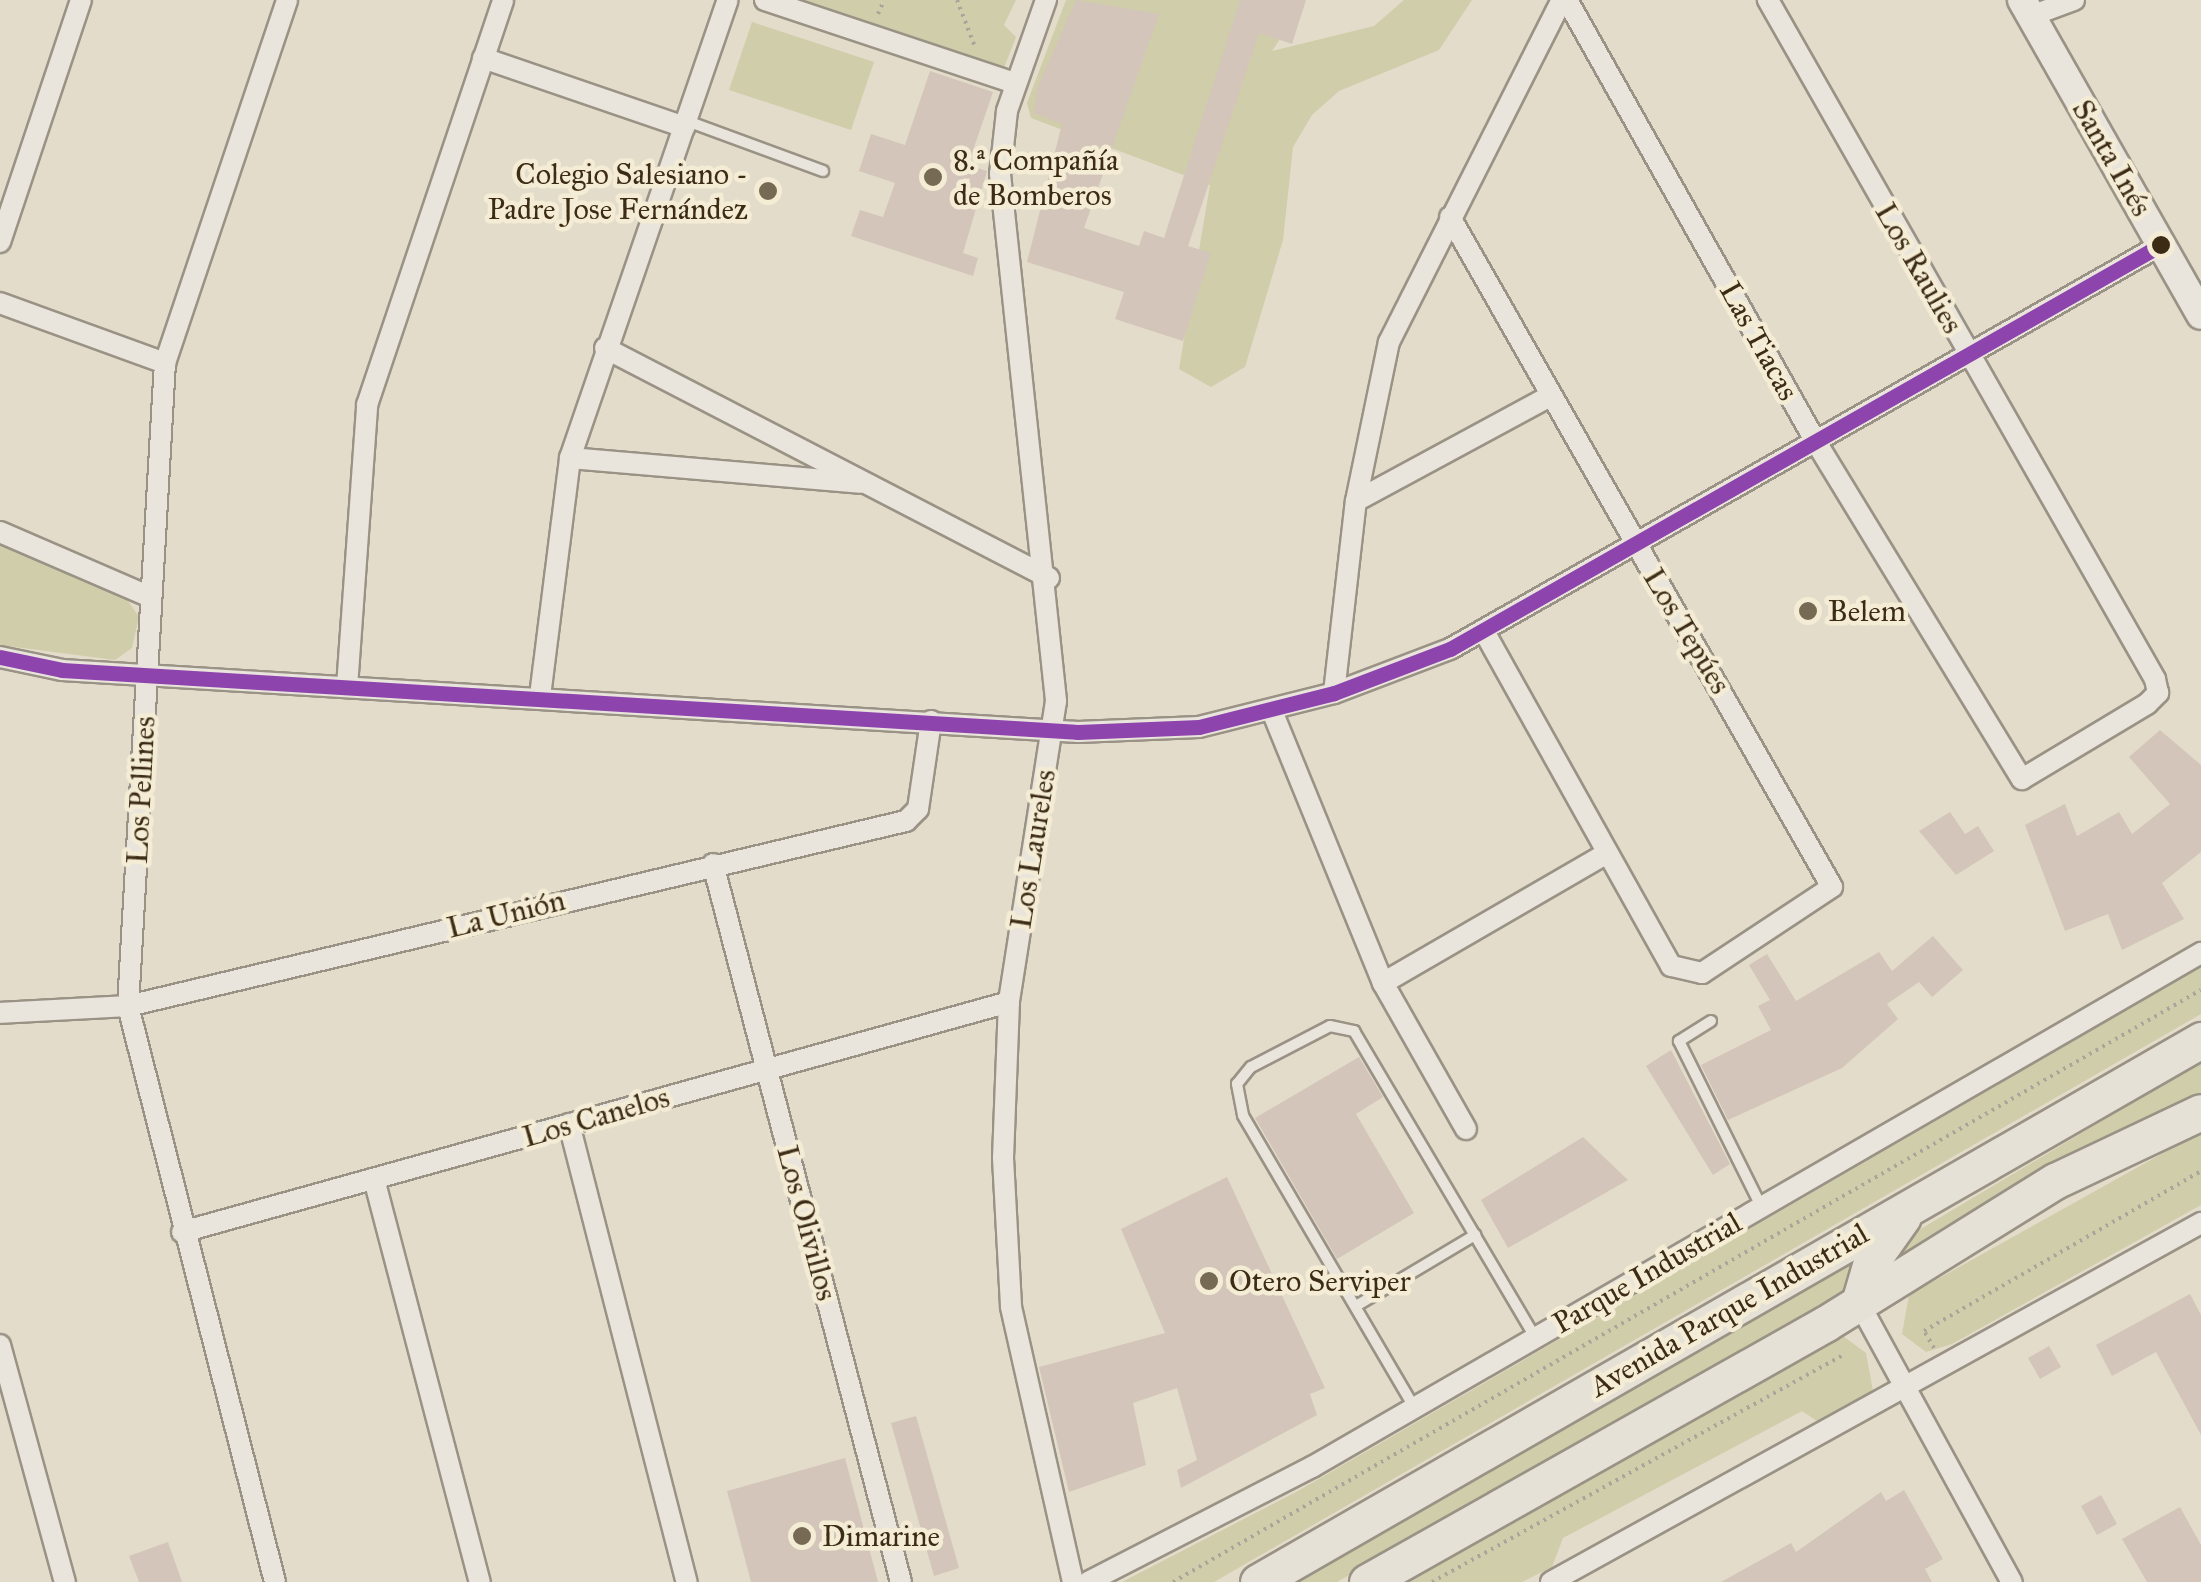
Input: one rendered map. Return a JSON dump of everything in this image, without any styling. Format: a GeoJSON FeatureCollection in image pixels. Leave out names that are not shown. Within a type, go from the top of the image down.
{"type":"FeatureCollection","features":[{"type":"Feature","properties":{"kind":"highway","name":"Avenida Parque Industrial"},"geometry":{"type":"LineString","coordinates":[[1258,1582],[2201,1040]]}},
{"type":"Feature","properties":{"kind":"highway","name":"Avenida Parque Industrial"},"geometry":{"type":"LineString","coordinates":[[1367,1582],[1859,1303],[2055,1181],[2201,1112]]}},
{"type":"Feature","properties":{"kind":"highway"},"geometry":{"type":"LineString","coordinates":[[1859,1303],[1882,1242],[1930,1194]]}},
{"type":"Feature","properties":{"kind":"main road","name":"Santa Inés"},"geometry":{"type":"LineString","coordinates":[[2026,8],[2201,315]]}},
{"type":"Feature","properties":{"kind":"street"},"geometry":{"type":"LineString","coordinates":[[0,242],[81,0]]}},
{"type":"Feature","properties":{"kind":"street","name":"Los Pellines"},"geometry":{"type":"LineString","coordinates":[[274,1582],[182,1232],[128,1006],[148,674],[148,596],[165,363],[287,0]]}},
{"type":"Feature","properties":{"kind":"street"},"geometry":{"type":"LineString","coordinates":[[347,687],[367,405],[503,0]]}},
{"type":"Feature","properties":{"kind":"street"},"geometry":{"type":"LineString","coordinates":[[540,696],[570,458],[728,0]]}},
{"type":"Feature","properties":{"kind":"street"},"geometry":{"type":"LineString","coordinates":[[765,0],[1015,83]]}},
{"type":"Feature","properties":{"kind":"street","name":"Los Laureles"},"geometry":{"type":"LineString","coordinates":[[1046,0],[1015,83],[1001,208],[1049,578],[1052,730],[1009,1002],[1010,1307],[1073,1582]]}},
{"type":"Feature","properties":{"kind":"street"},"geometry":{"type":"LineString","coordinates":[[1334,693],[1356,501],[1389,342],[1564,0]]}},
{"type":"Feature","properties":{"kind":"street","name":"Las Tiacas"},"geometry":{"type":"LineString","coordinates":[[1564,0],[1816,442],[2022,779]]}},
{"type":"Feature","properties":{"kind":"street","name":"Los Raulies"},"geometry":{"type":"LineString","coordinates":[[1768,0],[2158,692],[2022,779]]}},
{"type":"Feature","properties":{"kind":"street"},"geometry":{"type":"LineString","coordinates":[[2026,8],[2074,0]]}},
{"type":"Feature","properties":{"kind":"street"},"geometry":{"type":"LineString","coordinates":[[483,58],[686,124]]}},
{"type":"Feature","properties":{"kind":"street","name":"Los Tepúes"},"geometry":{"type":"LineString","coordinates":[[1450,217],[1832,887],[1690,976],[1671,966],[1607,853]]}},
{"type":"Feature","properties":{"kind":"street"},"geometry":{"type":"LineString","coordinates":[[0,657],[148,674],[1052,730],[1150,734],[1272,711],[1334,693],[1484,632],[2162,246]]}},
{"type":"Feature","properties":{"kind":"street"},"geometry":{"type":"LineString","coordinates":[[0,303],[165,363]]}},
{"type":"Feature","properties":{"kind":"street"},"geometry":{"type":"LineString","coordinates":[[605,348],[1049,578]]}},
{"type":"Feature","properties":{"kind":"street"},"geometry":{"type":"LineString","coordinates":[[1356,501],[1550,396]]}},
{"type":"Feature","properties":{"kind":"street"},"geometry":{"type":"LineString","coordinates":[[570,458],[872,484]]}},
{"type":"Feature","properties":{"kind":"street"},"geometry":{"type":"LineString","coordinates":[[0,532],[148,596]]}},
{"type":"Feature","properties":{"kind":"street"},"geometry":{"type":"LineString","coordinates":[[1383,983],[1607,853],[1484,632]]}},
{"type":"Feature","properties":{"kind":"street"},"geometry":{"type":"LineString","coordinates":[[1272,711],[1383,983],[1466,1129]]}},
{"type":"Feature","properties":{"kind":"street","name":"La Unión"},"geometry":{"type":"LineString","coordinates":[[0,1014],[128,1006],[913,818],[930,721]]}},
{"type":"Feature","properties":{"kind":"street","name":"Los Olivillos"},"geometry":{"type":"LineString","coordinates":[[712,864],[901,1582]]}},
{"type":"Feature","properties":{"kind":"street","name":"Parque Industrial"},"geometry":{"type":"LineString","coordinates":[[1088,1582],[1414,1407],[2201,953]]}},
{"type":"Feature","properties":{"kind":"street","name":"Los Canelos"},"geometry":{"type":"LineString","coordinates":[[182,1232],[1009,1002]]}},
{"type":"Feature","properties":{"kind":"street"},"geometry":{"type":"LineString","coordinates":[[570,1124],[687,1582]]}},
{"type":"Feature","properties":{"kind":"street"},"geometry":{"type":"LineString","coordinates":[[374,1179],[480,1582]]}},
{"type":"Feature","properties":{"kind":"street"},"geometry":{"type":"LineString","coordinates":[[1551,1582],[1946,1368],[2201,1223]]}},
{"type":"Feature","properties":{"kind":"street"},"geometry":{"type":"LineString","coordinates":[[1859,1303],[2012,1582]]}},
{"type":"Feature","properties":{"kind":"street"},"geometry":{"type":"LineString","coordinates":[[0,1345],[65,1582]]}},
{"type":"Feature","properties":{"kind":"lane"},"geometry":{"type":"LineString","coordinates":[[686,124],[823,170]]}},
{"type":"Feature","properties":{"kind":"lane"},"geometry":{"type":"LineString","coordinates":[[1711,1021],[1679,1041],[1762,1208]]}},
{"type":"Feature","properties":{"kind":"lane"},"geometry":{"type":"LineString","coordinates":[[1414,1407],[1244,1115],[1237,1084],[1250,1067],[1330,1026],[1354,1031],[1535,1337]]}},
{"type":"Feature","properties":{"kind":"lane"},"geometry":{"type":"LineString","coordinates":[[1356,1306],[1475,1235]]}},
{"type":"Feature","properties":{"kind":"path"},"geometry":{"type":"LineString","coordinates":[[957,0],[982,72]]}},
{"type":"Feature","properties":{"kind":"path"},"geometry":{"type":"LineString","coordinates":[[1173,1582],[2201,990]]}},
{"type":"Feature","properties":{"kind":"path"},"geometry":{"type":"LineString","coordinates":[[1946,1368],[1924,1331],[2201,1171]]}},
{"type":"Feature","properties":{"kind":"path"},"geometry":{"type":"LineString","coordinates":[[1434,1582],[1842,1356]]}},
{"type":"Feature","properties":{"kind":"shaded area"},"geometry":{"type":"Polygon","coordinates":[[[790,0],[1016,0],[1004,25],[1016,37],[1002,73],[790,0]]]}},
{"type":"Feature","properties":{"kind":"shaded area"},"geometry":{"type":"Polygon","coordinates":[[[1066,0],[1306,0],[1272,51],[1374,26],[1404,0],[1472,0],[1439,50],[1339,91],[1312,115],[1293,147],[1283,240],[1245,367],[1211,387],[1179,369],[1210,185],[1031,118],[1027,103],[1066,0]]]}},
{"type":"Feature","properties":{"kind":"shaded area"},"geometry":{"type":"Polygon","coordinates":[[[752,22],[874,62],[851,130],[729,90],[752,22]]]}},
{"type":"Feature","properties":{"kind":"shaded area"},"geometry":{"type":"Polygon","coordinates":[[[0,544],[126,598],[139,617],[132,648],[115,660],[0,645],[0,544]]]}},
{"type":"Feature","properties":{"kind":"shaded area"},"geometry":{"type":"Polygon","coordinates":[[[2201,967],[2201,1014],[1214,1582],[1122,1582],[1298,1491],[2201,967]]]}},
{"type":"Feature","properties":{"kind":"shaded area"},"geometry":{"type":"Polygon","coordinates":[[[2201,1062],[2201,1101],[2091,1148],[1879,1268],[1887,1249],[2201,1062]]]}},
{"type":"Feature","properties":{"kind":"shaded area"},"geometry":{"type":"Polygon","coordinates":[[[2201,1132],[2201,1205],[1952,1344],[1926,1352],[1902,1334],[1909,1295],[2201,1132]]]}},
{"type":"Feature","properties":{"kind":"shaded area"},"geometry":{"type":"Polygon","coordinates":[[[1861,1251],[1846,1290],[1337,1582],[1286,1582],[1861,1251]]]}},
{"type":"Feature","properties":{"kind":"shaded area"},"geometry":{"type":"Polygon","coordinates":[[[1843,1336],[1866,1353],[1873,1391],[1817,1421],[1802,1411],[1563,1538],[1552,1567],[1522,1582],[1394,1582],[1843,1336]]]}},
{"type":"Feature","properties":{"kind":"building"},"geometry":{"type":"Polygon","coordinates":[[[1076,0],[1159,14],[1084,228],[1139,246],[1144,231],[1164,238],[1240,0],[1306,0],[1292,44],[1259,33],[1188,246],[1211,253],[1183,341],[1115,319],[1124,292],[1027,262],[1062,124],[1034,113],[1037,89],[1076,0]]]}},
{"type":"Feature","properties":{"kind":"building","name":"8.ª Compañía de Bomberos"},"geometry":{"type":"Polygon","coordinates":[[[930,71],[993,92],[968,165],[987,171],[963,253],[978,258],[973,276],[851,236],[860,210],[883,217],[895,183],[859,171],[871,134],[905,145],[930,71]]]}},
{"type":"Feature","properties":{"kind":"building"},"geometry":{"type":"Polygon","coordinates":[[[2160,730],[2201,765],[2201,852],[2162,883],[2184,919],[2122,950],[2108,914],[2065,931],[2025,825],[2065,804],[2077,836],[2119,812],[2132,834],[2170,804],[2129,757],[2160,730]]]}},
{"type":"Feature","properties":{"kind":"building"},"geometry":{"type":"Polygon","coordinates":[[[1950,812],[1965,834],[1978,826],[1994,851],[1956,875],[1919,831],[1950,812]]]}},
{"type":"Feature","properties":{"kind":"building"},"geometry":{"type":"Polygon","coordinates":[[[1933,936],[1963,970],[1932,997],[1919,982],[1887,1004],[1898,1019],[1842,1068],[1728,1120],[1701,1065],[1771,1030],[1758,1006],[1770,1000],[1749,965],[1767,954],[1796,1001],[1879,952],[1892,971],[1933,936]]]}},
{"type":"Feature","properties":{"kind":"building"},"geometry":{"type":"Polygon","coordinates":[[[1671,1050],[1730,1164],[1713,1175],[1646,1066],[1671,1050]]]}},
{"type":"Feature","properties":{"kind":"building"},"geometry":{"type":"Polygon","coordinates":[[[1359,1057],[1383,1097],[1356,1114],[1414,1213],[1337,1259],[1255,1118],[1359,1057]]]}},
{"type":"Feature","properties":{"kind":"building"},"geometry":{"type":"Polygon","coordinates":[[[1583,1137],[1628,1180],[1508,1248],[1481,1200],[1583,1137]]]}},
{"type":"Feature","properties":{"kind":"building","name":"Otero Serviper"},"geometry":{"type":"Polygon","coordinates":[[[1227,1177],[1325,1388],[1310,1394],[1317,1415],[1181,1488],[1177,1470],[1197,1460],[1177,1388],[1133,1403],[1146,1465],[1069,1492],[1039,1367],[1165,1333],[1121,1229],[1227,1177]]]}},
{"type":"Feature","properties":{"kind":"building"},"geometry":{"type":"Polygon","coordinates":[[[2190,1294],[2201,1315],[2201,1435],[2156,1352],[2112,1376],[2096,1345],[2190,1294]]]}},
{"type":"Feature","properties":{"kind":"building"},"geometry":{"type":"Polygon","coordinates":[[[2049,1346],[2061,1367],[2040,1379],[2028,1358],[2049,1346]]]}},
{"type":"Feature","properties":{"kind":"building"},"geometry":{"type":"Polygon","coordinates":[[[916,1416],[959,1568],[934,1576],[891,1423],[916,1416]]]}},
{"type":"Feature","properties":{"kind":"building","name":"Dimarine"},"geometry":{"type":"Polygon","coordinates":[[[845,1458],[878,1582],[751,1582],[727,1491],[845,1458]]]}},
{"type":"Feature","properties":{"kind":"building"},"geometry":{"type":"Polygon","coordinates":[[[1904,1490],[1943,1559],[1925,1569],[1932,1582],[1721,1582],[1791,1543],[1796,1552],[1881,1492],[1886,1501],[1904,1490]]]}},
{"type":"Feature","properties":{"kind":"building"},"geometry":{"type":"Polygon","coordinates":[[[2101,1495],[2117,1524],[2097,1535],[2081,1506],[2101,1495]]]}},
{"type":"Feature","properties":{"kind":"building"},"geometry":{"type":"Polygon","coordinates":[[[2180,1507],[2201,1545],[2201,1582],[2147,1582],[2122,1539],[2180,1507]]]}},
{"type":"Feature","properties":{"kind":"building"},"geometry":{"type":"Polygon","coordinates":[[[168,1542],[182,1582],[139,1582],[129,1556],[168,1542]]]}},
{"type":"Feature","properties":{"kind":"transit line"},"geometry":{"type":"LineString","coordinates":[[0,657],[62,670],[1078,732],[1199,727],[1334,693],[1450,649],[2161,245]]}},
{"type":"Feature","properties":{"kind":"place","name":"8.ª Compañía de Bomberos"},"geometry":{"type":"Point","coordinates":[933,177]}},
{"type":"Feature","properties":{"kind":"place","name":"Colegio Salesiano - Padre Jose Fernández"},"geometry":{"type":"Point","coordinates":[768,191]}},
{"type":"Feature","properties":{"kind":"place","name":"Belem"},"geometry":{"type":"Point","coordinates":[1808,611]}},
{"type":"Feature","properties":{"kind":"place","name":"Otero Serviper"},"geometry":{"type":"Point","coordinates":[1209,1281]}},
{"type":"Feature","properties":{"kind":"place","name":"Dimarine"},"geometry":{"type":"Point","coordinates":[802,1536]}}]}
